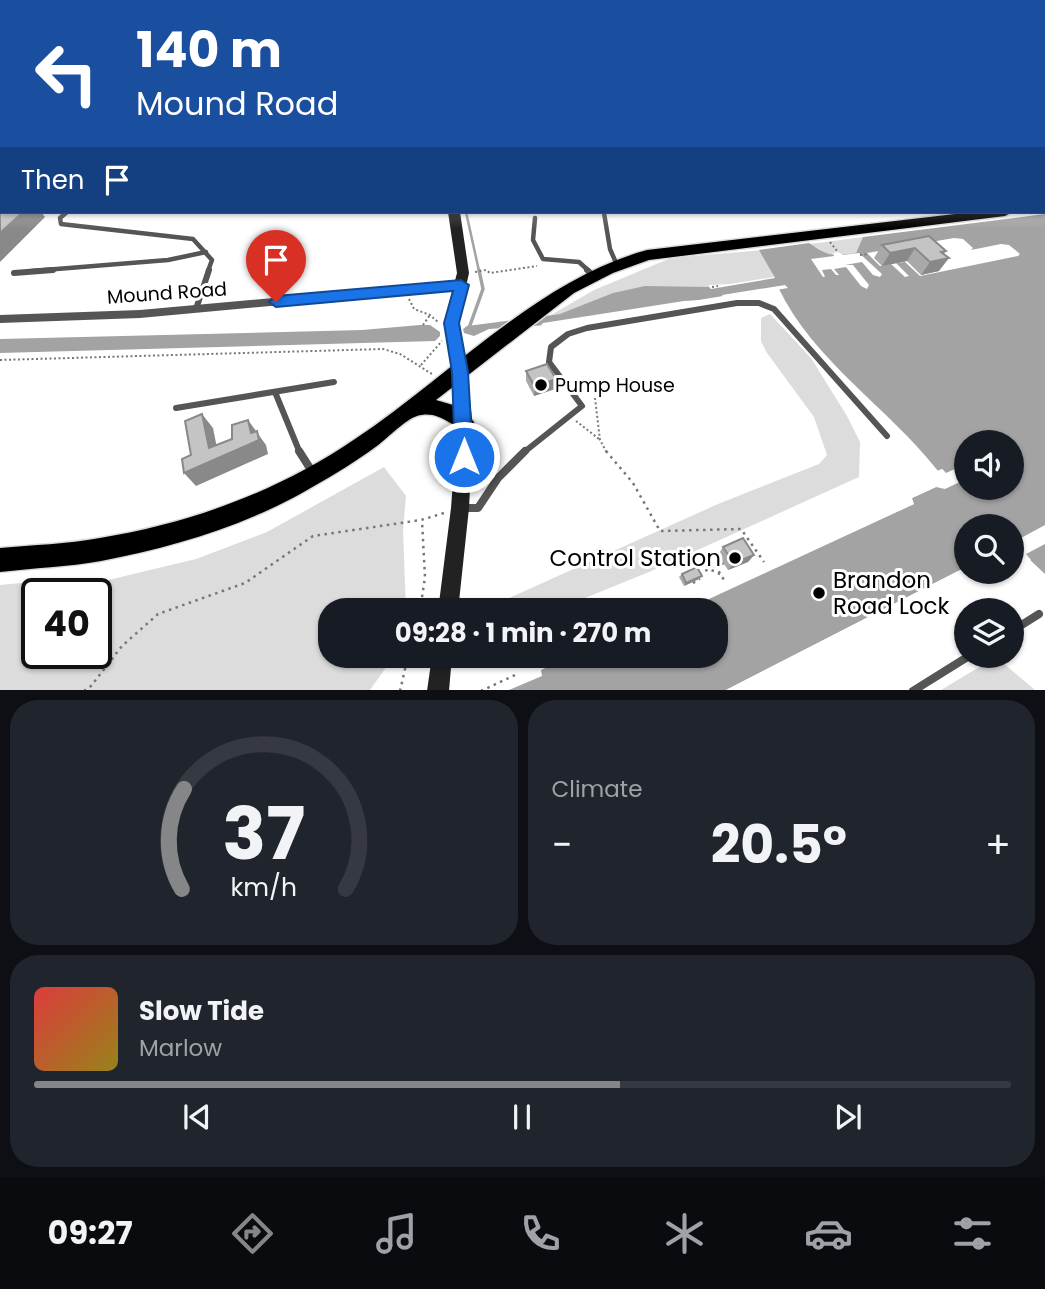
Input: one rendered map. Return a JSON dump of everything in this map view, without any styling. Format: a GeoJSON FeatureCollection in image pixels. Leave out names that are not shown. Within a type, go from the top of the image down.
{"type":"FeatureCollection","features":[{"type":"Feature","properties":{"kind":"main road"},"geometry":{"type":"LineString","coordinates":[[0,560],[99,550],[169,535],[232,514],[314,475],[362,446],[568,289],[617,265],[647,255],[700,247],[987,214]]}},
{"type":"Feature","properties":{"kind":"main road"},"geometry":{"type":"LineString","coordinates":[[412,408],[439,407],[464,422]]}},
{"type":"Feature","properties":{"kind":"street"},"geometry":{"type":"LineString","coordinates":[[449,598],[460,508],[464,422],[460,372],[451,323],[463,267],[454,214]]}},
{"type":"Feature","properties":{"kind":"street","name":"Mound Road"},"geometry":{"type":"LineString","coordinates":[[0,319],[140,314],[461,285]]}},
{"type":"Feature","properties":{"kind":"street"},"geometry":{"type":"LineString","coordinates":[[438,690],[441,668]]}},
{"type":"Feature","properties":{"kind":"lane"},"geometry":{"type":"LineString","coordinates":[[65,214],[60,218],[61,224],[193,239],[212,260],[196,309]]}},
{"type":"Feature","properties":{"kind":"lane"},"geometry":{"type":"LineString","coordinates":[[604,214],[610,249],[617,265]]}},
{"type":"Feature","properties":{"kind":"lane"},"geometry":{"type":"LineString","coordinates":[[535,218],[532,236],[534,247],[543,259],[579,262],[594,276]]}},
{"type":"Feature","properties":{"kind":"lane"},"geometry":{"type":"LineString","coordinates":[[13,273],[168,260],[206,252]]}},
{"type":"Feature","properties":{"kind":"lane"},"geometry":{"type":"LineString","coordinates":[[460,508],[478,508],[486,492],[502,474],[582,406],[549,362],[551,347],[559,339],[587,328],[737,303],[759,303],[774,309],[887,436]]}},
{"type":"Feature","properties":{"kind":"lane"},"geometry":{"type":"LineString","coordinates":[[176,408],[334,382]]}},
{"type":"Feature","properties":{"kind":"lane"},"geometry":{"type":"LineString","coordinates":[[275,392],[297,448],[314,475]]}},
{"type":"Feature","properties":{"kind":"lane"},"geometry":{"type":"LineString","coordinates":[[1024,623],[1039,614]]}},
{"type":"Feature","properties":{"kind":"lane"},"geometry":{"type":"LineString","coordinates":[[914,690],[954,665]]}},
{"type":"Feature","properties":{"kind":"path"},"geometry":{"type":"LineString","coordinates":[[829,241],[838,252]]}},
{"type":"Feature","properties":{"kind":"path"},"geometry":{"type":"LineString","coordinates":[[860,255],[868,254]]}},
{"type":"Feature","properties":{"kind":"path"},"geometry":{"type":"LineString","coordinates":[[475,272],[486,270],[491,273],[543,265],[551,260]]}},
{"type":"Feature","properties":{"kind":"path"},"geometry":{"type":"LineString","coordinates":[[712,287],[718,286]]}},
{"type":"Feature","properties":{"kind":"path"},"geometry":{"type":"LineString","coordinates":[[410,289],[409,303],[414,309],[430,315],[441,325]]}},
{"type":"Feature","properties":{"kind":"path"},"geometry":{"type":"LineString","coordinates":[[423,325],[430,315]]}},
{"type":"Feature","properties":{"kind":"path"},"geometry":{"type":"LineString","coordinates":[[0,360],[383,349],[400,354],[420,366],[440,346],[442,333]]}},
{"type":"Feature","properties":{"kind":"path"},"geometry":{"type":"LineString","coordinates":[[595,398],[600,440],[609,457],[633,484],[660,531],[741,529],[764,562]]}},
{"type":"Feature","properties":{"kind":"path"},"geometry":{"type":"LineString","coordinates":[[570,416],[600,440]]}},
{"type":"Feature","properties":{"kind":"path"},"geometry":{"type":"LineString","coordinates":[[85,690],[122,646],[158,614],[245,583],[313,536],[421,520],[460,508]]}},
{"type":"Feature","properties":{"kind":"path"},"geometry":{"type":"LineString","coordinates":[[421,520],[426,568],[423,598]]}},
{"type":"Feature","properties":{"kind":"path"},"geometry":{"type":"LineString","coordinates":[[752,555],[757,552]]}},
{"type":"Feature","properties":{"kind":"path"},"geometry":{"type":"LineString","coordinates":[[724,566],[716,567],[724,580]]}},
{"type":"Feature","properties":{"kind":"path"},"geometry":{"type":"LineString","coordinates":[[693,583],[701,580],[697,575],[709,569],[719,572]]}},
{"type":"Feature","properties":{"kind":"path"},"geometry":{"type":"LineString","coordinates":[[400,690],[405,668]]}},
{"type":"Feature","properties":{"kind":"path"},"geometry":{"type":"LineString","coordinates":[[483,690],[515,675]]}},
{"type":"Feature","properties":{"kind":"shaded area"},"geometry":{"type":"Polygon","coordinates":[[[1045,214],[1045,574],[1024,554],[1024,514],[954,514],[954,573],[726,690],[509,690],[542,676],[541,670],[545,668],[728,668],[728,598],[711,598],[914,504],[910,499],[936,487],[954,484],[954,500],[1024,500],[1024,430],[954,430],[954,483],[942,469],[938,471],[831,361],[793,314],[778,287],[547,325],[489,329],[474,336],[464,333],[463,329],[467,326],[560,314],[613,293],[645,286],[711,289],[775,278],[759,250],[809,243],[831,254],[856,253],[863,237],[1045,214]]]}},
{"type":"Feature","properties":{"kind":"shaded area"},"geometry":{"type":"Polygon","coordinates":[[[863,237],[856,253],[811,259],[802,245],[863,237]]]}},
{"type":"Feature","properties":{"kind":"shaded area"},"geometry":{"type":"Polygon","coordinates":[[[775,249],[766,260],[762,253],[774,277],[709,285],[710,289],[700,300],[551,315],[594,290],[671,258],[775,249]]]}},
{"type":"Feature","properties":{"kind":"shaded area"},"geometry":{"type":"Polygon","coordinates":[[[770,314],[811,358],[847,416],[860,442],[859,477],[585,598],[509,598],[718,504],[819,464],[827,455],[814,417],[767,353],[761,341],[761,318],[770,314]]]}},
{"type":"Feature","properties":{"kind":"shaded area"},"geometry":{"type":"Polygon","coordinates":[[[430,325],[440,332],[440,336],[435,341],[0,353],[0,339],[362,330],[430,325]]]}},
{"type":"Feature","properties":{"kind":"shaded area"},"geometry":{"type":"Polygon","coordinates":[[[384,467],[406,496],[403,530],[406,598],[318,598],[318,668],[386,668],[370,690],[0,690],[0,585],[21,583],[21,669],[112,669],[112,579],[196,559],[267,532],[384,467]]]}},
{"type":"Feature","properties":{"kind":"shaded area"},"geometry":{"type":"Polygon","coordinates":[[[978,668],[1009,668],[1035,690],[941,690],[978,668]]]}},
{"type":"Feature","properties":{"kind":"pier"},"geometry":{"type":"Polygon","coordinates":[[[954,238],[963,239],[973,248],[971,250],[1001,244],[1009,245],[1020,254],[920,276],[905,262],[896,263],[909,276],[905,277],[891,264],[880,266],[867,253],[954,238]]]}},
{"type":"Feature","properties":{"kind":"pier"},"geometry":{"type":"Polygon","coordinates":[[[833,253],[843,255],[859,253],[882,274],[880,277],[873,275],[862,262],[845,265],[853,265],[869,285],[867,289],[861,286],[846,267],[834,269],[839,275],[831,269],[822,270],[823,277],[811,259],[834,256],[833,253]]]}},
{"type":"Feature","properties":{"kind":"pier"},"geometry":{"type":"Polygon","coordinates":[[[785,285],[788,288],[539,328],[543,323],[684,301],[724,298],[722,295],[785,285]]]}},
{"type":"Feature","properties":{"kind":"pier"},"geometry":{"type":"Polygon","coordinates":[[[942,469],[946,473],[954,469],[954,485],[945,489],[936,487],[912,498],[914,504],[707,598],[909,503],[909,496],[935,484],[950,483],[941,473],[935,472],[942,469]]]}},
{"type":"Feature","properties":{"kind":"pier"},"geometry":{"type":"Polygon","coordinates":[[[1045,525],[1045,544],[1026,554],[1031,560],[1028,562],[1024,558],[1024,536],[1045,525]]]}},
{"type":"Feature","properties":{"kind":"pier"},"geometry":{"type":"Polygon","coordinates":[[[954,573],[954,577],[735,690],[726,690],[954,573]]]}},
{"type":"Feature","properties":{"kind":"building"},"geometry":{"type":"Polygon","coordinates":[[[0,214],[21,214],[0,233],[0,214]]]}},
{"type":"Feature","properties":{"kind":"building"},"geometry":{"type":"Polygon","coordinates":[[[929,236],[946,251],[941,252],[949,258],[930,262],[915,248],[890,253],[882,245],[929,236]]]}},
{"type":"Feature","properties":{"kind":"building"},"geometry":{"type":"Polygon","coordinates":[[[547,364],[556,379],[535,387],[526,371],[547,364]]]}},
{"type":"Feature","properties":{"kind":"building"},"geometry":{"type":"Polygon","coordinates":[[[202,414],[209,448],[232,439],[232,425],[248,420],[251,433],[257,431],[259,440],[184,473],[182,459],[191,455],[185,421],[202,414]]]}},
{"type":"Feature","properties":{"kind":"building"},"geometry":{"type":"Polygon","coordinates":[[[743,538],[754,555],[734,563],[723,547],[743,538]]]}},
{"type":"Feature","properties":{"kind":"building"},"geometry":{"type":"Polygon","coordinates":[[[697,567],[702,576],[686,583],[682,574],[697,567]]]}},
{"type":"Feature","properties":{"kind":"waterway"},"geometry":{"type":"LineString","coordinates":[[466,214],[479,271]]}},
{"type":"Feature","properties":{"kind":"waterway"},"geometry":{"type":"LineString","coordinates":[[469,328],[483,289],[479,270]]}},
{"type":"Feature","properties":{"kind":"place","name":"Pump House"},"geometry":{"type":"Point","coordinates":[541,385]}},
{"type":"Feature","properties":{"kind":"place","name":"Control Station"},"geometry":{"type":"Point","coordinates":[735,558]}},
{"type":"Feature","properties":{"kind":"place","name":"Brandon Road Lock"},"geometry":{"type":"Point","coordinates":[819,593]}},
{"type":"Feature","properties":{"kind":"route"},"geometry":{"type":"LineString","coordinates":[[276,302],[461,285],[451,323],[460,372],[465,428],[464,457]]}}]}
